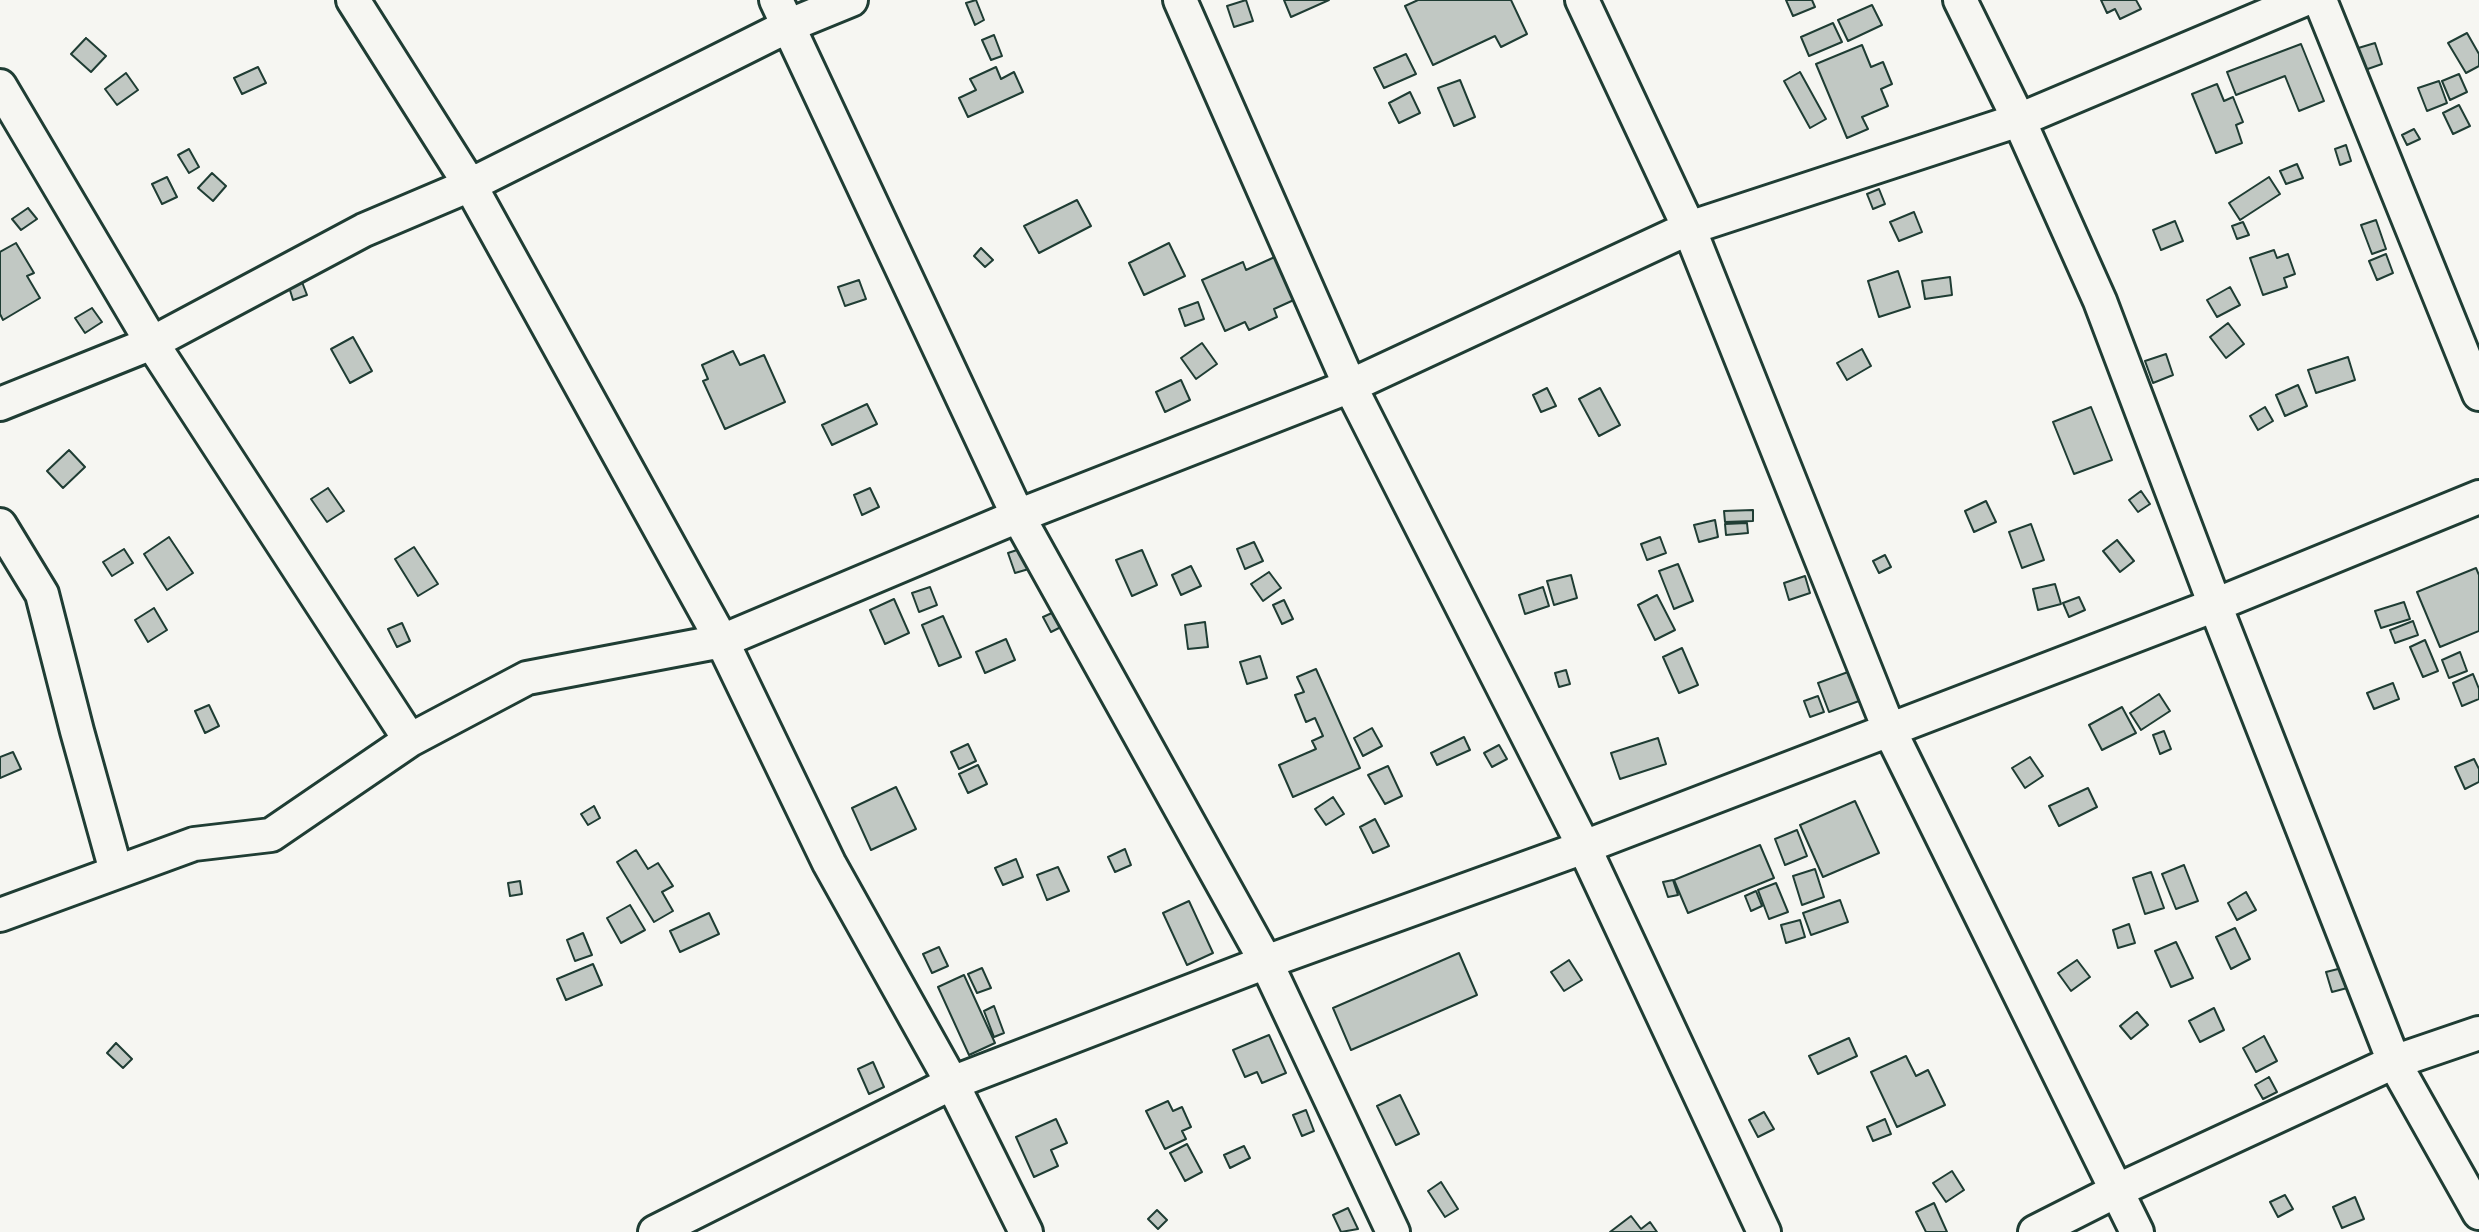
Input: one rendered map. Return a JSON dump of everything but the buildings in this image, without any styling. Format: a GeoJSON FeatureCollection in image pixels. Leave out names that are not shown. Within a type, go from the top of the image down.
{"type":"FeatureCollection","features":[{"type":"Feature","properties":{"kind":"street"},"geometry":{"type":"LineString","coordinates":[[353,0],[470,185],[722,641],[829,863],[952,1083],[1026,1232]]}},
{"type":"Feature","properties":{"kind":"street"},"geometry":{"type":"LineString","coordinates":[[0,404],[152,343],[364,230],[470,185],[783,13],[851,0]]}},
{"type":"Feature","properties":{"kind":"street"},"geometry":{"type":"LineString","coordinates":[[1180,0],[1350,386],[1584,847],[1764,1232]]}},
{"type":"Feature","properties":{"kind":"street"},"geometry":{"type":"LineString","coordinates":[[1582,0],[1689,228],[1889,729],[2137,1232]]}},
{"type":"Feature","properties":{"kind":"street"},"geometry":{"type":"LineString","coordinates":[[1960,0],[2019,120],[2100,301],[2394,1062],[2479,1213]]}},
{"type":"Feature","properties":{"kind":"street"},"geometry":{"type":"LineString","coordinates":[[0,915],[194,844],[271,835],[410,740],[527,678],[722,641],[1018,516],[1350,386],[1689,228],[2019,120],[2303,0]]}},
{"type":"Feature","properties":{"kind":"street"},"geometry":{"type":"LineString","coordinates":[[2320,0],[2479,394]]}},
{"type":"Feature","properties":{"kind":"street"},"geometry":{"type":"LineString","coordinates":[[783,13],[1018,516],[1266,962],[1393,1232]]}},
{"type":"Feature","properties":{"kind":"street"},"geometry":{"type":"LineString","coordinates":[[0,86],[152,343],[410,740]]}},
{"type":"Feature","properties":{"kind":"street"},"geometry":{"type":"LineString","coordinates":[[656,1232],[952,1083],[1266,962],[1584,847],[2215,605],[2479,497]]}},
{"type":"Feature","properties":{"kind":"street"},"geometry":{"type":"LineString","coordinates":[[0,525],[42,594],[116,871]]}},
{"type":"Feature","properties":{"kind":"street"},"geometry":{"type":"LineString","coordinates":[[2035,1232],[2394,1062],[2479,1033]]}}]}
